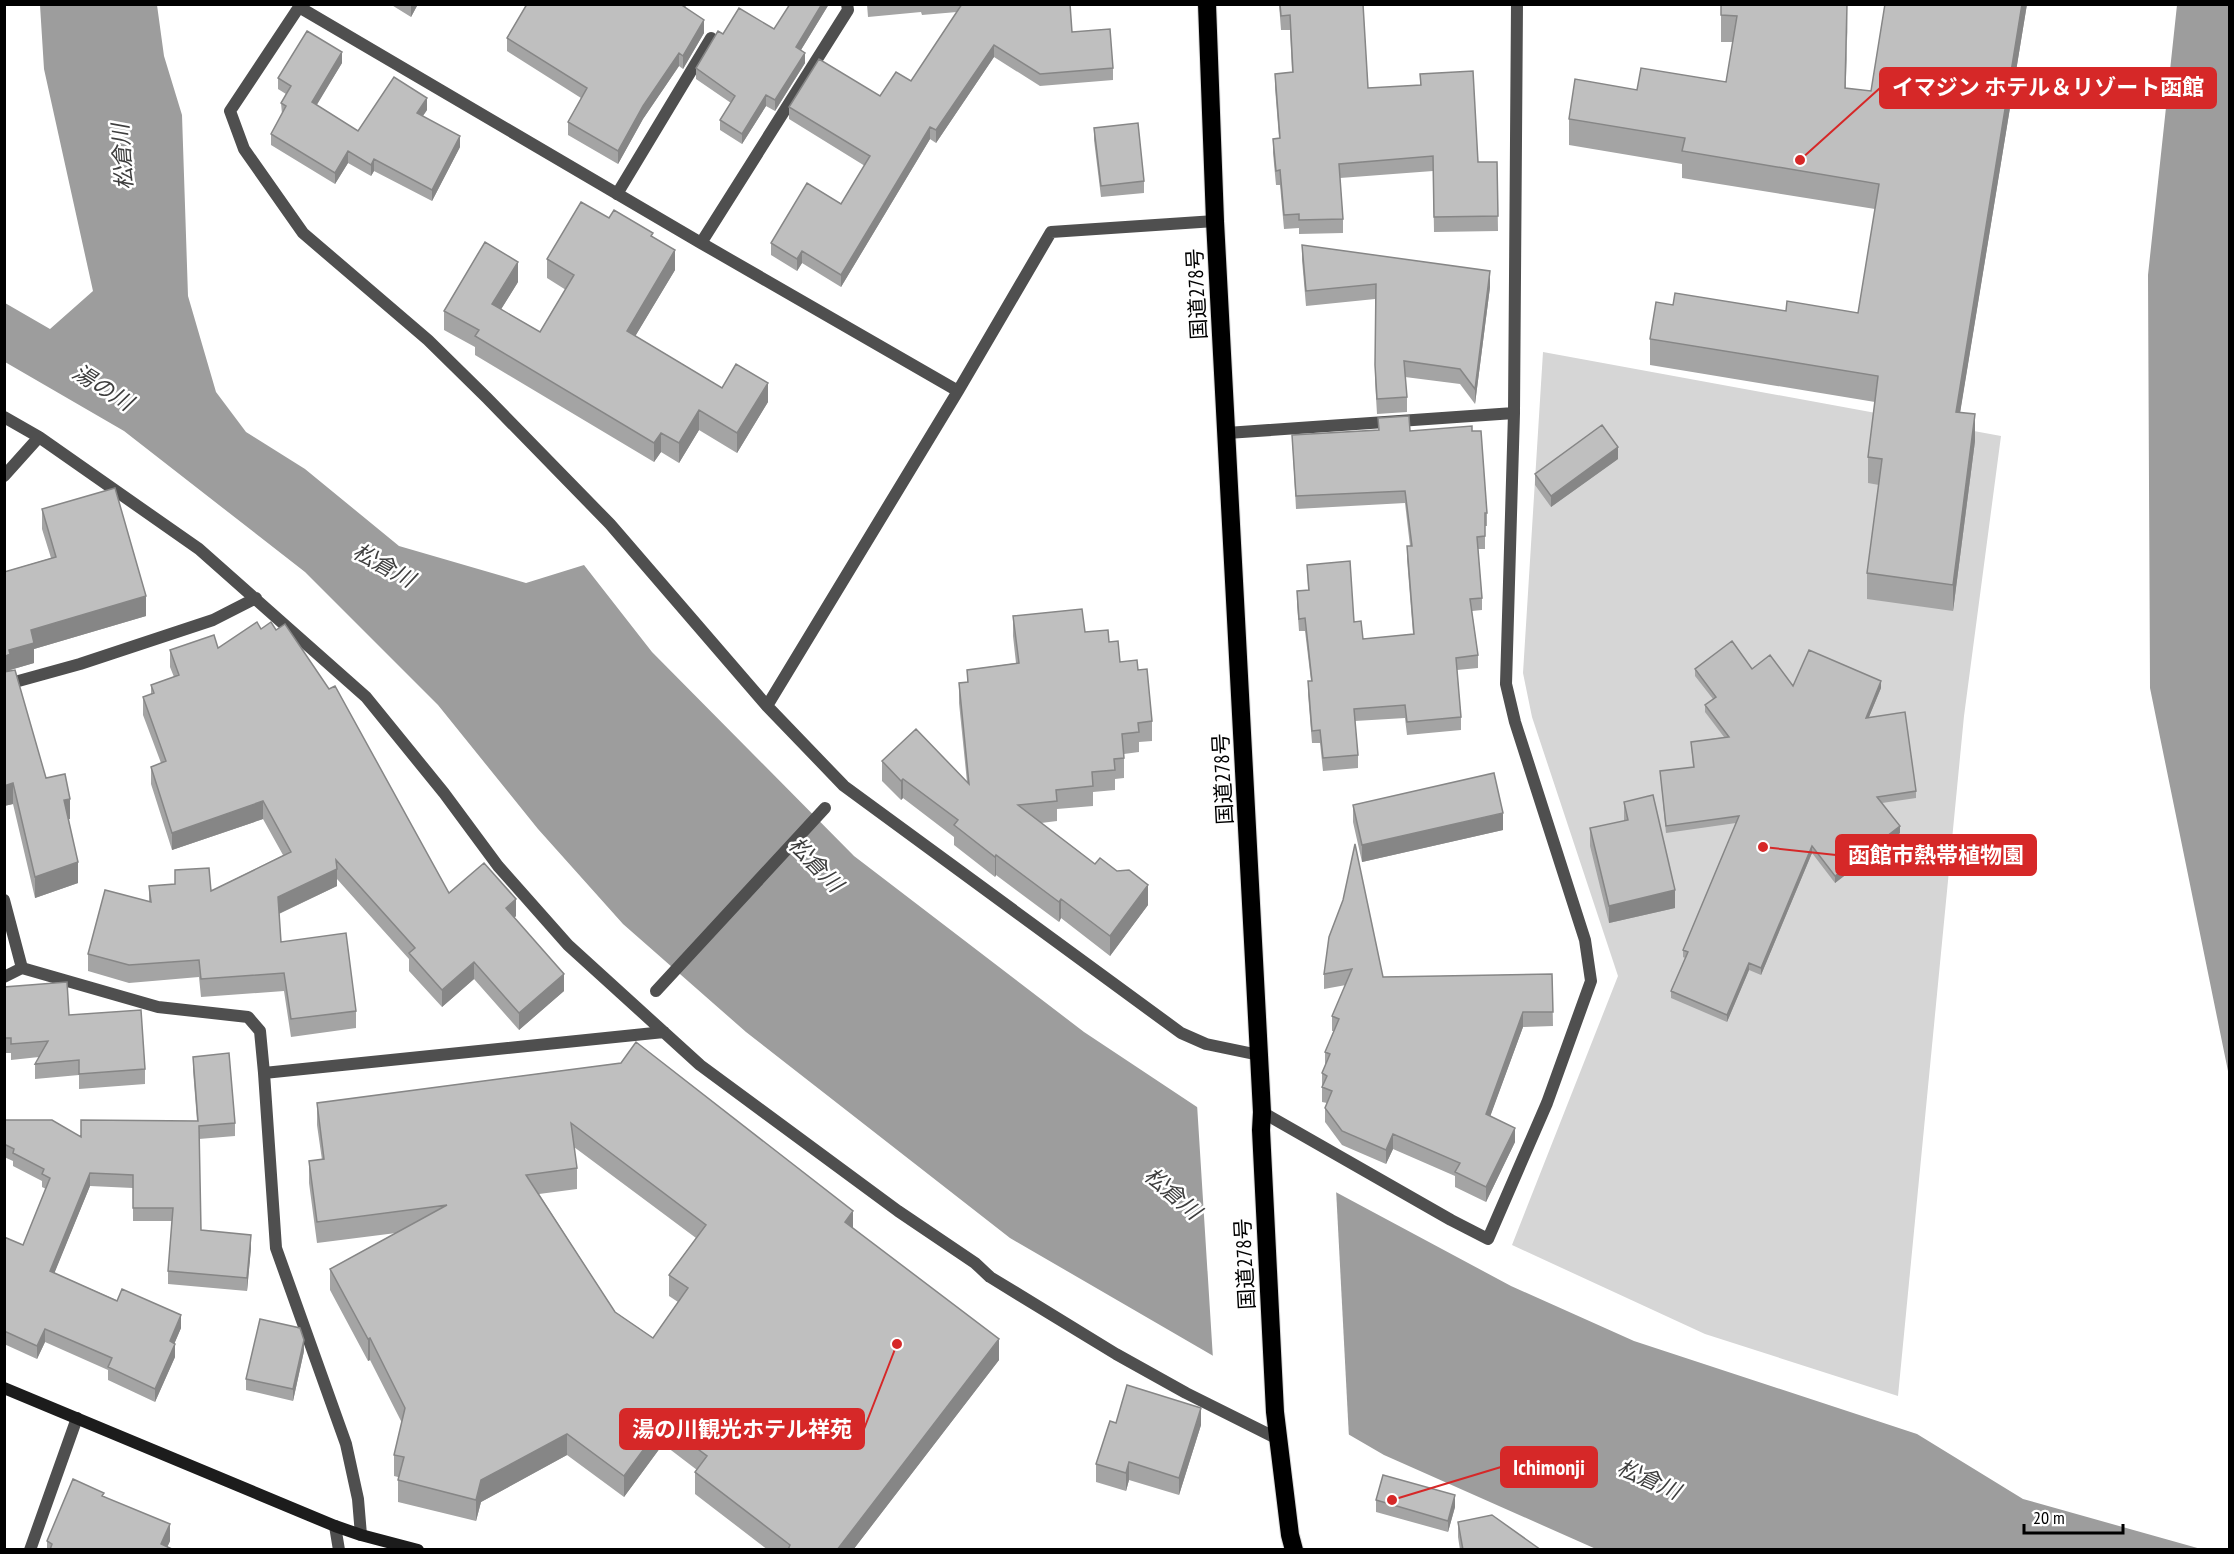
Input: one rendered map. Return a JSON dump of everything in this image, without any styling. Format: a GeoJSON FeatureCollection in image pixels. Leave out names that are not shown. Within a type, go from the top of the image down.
{"type":"FeatureCollection","features":[{"type":"Feature","properties":{"kind":"highway","name":"国道278号"},"geometry":{"type":"LineString","coordinates":[[1207,4],[1215,221],[1262,1112],[1275,1412],[1290,1535],[1294,1550]]}},
{"type":"Feature","properties":{"kind":"street"},"geometry":{"type":"LineString","coordinates":[[700,243],[848,9],[847,4]]}},
{"type":"Feature","properties":{"kind":"street"},"geometry":{"type":"LineString","coordinates":[[1262,1112],[1488,1239],[1548,1103],[1591,981],[1585,940],[1515,722],[1506,684],[1514,414],[1517,4]]}},
{"type":"Feature","properties":{"kind":"street"},"geometry":{"type":"LineString","coordinates":[[958,391],[700,243],[300,6],[230,111],[244,149],[303,233],[428,340],[496,406],[610,524],[767,706],[844,786],[1181,1033],[1206,1044],[1259,1055]]}},
{"type":"Feature","properties":{"kind":"street"},"geometry":{"type":"LineString","coordinates":[[617,194],[711,38]]}},
{"type":"Feature","properties":{"kind":"street"},"geometry":{"type":"LineString","coordinates":[[767,706],[958,391],[1051,232],[1215,221]]}},
{"type":"Feature","properties":{"kind":"street"},"geometry":{"type":"LineString","coordinates":[[1227,433],[1514,414]]}},
{"type":"Feature","properties":{"kind":"street"},"geometry":{"type":"LineString","coordinates":[[4,417],[39,437],[199,549],[366,697],[444,793],[498,866],[568,945],[709,1071],[889,1205],[975,1263],[990,1277],[1116,1354],[1186,1393],[1278,1439]]}},
{"type":"Feature","properties":{"kind":"street"},"geometry":{"type":"LineString","coordinates":[[4,476],[39,437]]}},
{"type":"Feature","properties":{"kind":"street"},"geometry":{"type":"LineString","coordinates":[[4,685],[80,664],[213,620],[256,598]]}},
{"type":"Feature","properties":{"kind":"street"},"geometry":{"type":"LineString","coordinates":[[660,987],[823,810]]}},
{"type":"Feature","properties":{"kind":"street"},"geometry":{"type":"LineString","coordinates":[[4,900],[22,968]]}},
{"type":"Feature","properties":{"kind":"street"},"geometry":{"type":"LineString","coordinates":[[4,976],[22,968],[158,1007],[248,1017],[260,1031],[276,1248],[346,1444],[358,1499],[361,1535]]}},
{"type":"Feature","properties":{"kind":"street"},"geometry":{"type":"LineString","coordinates":[[264,1073],[664,1032]]}},
{"type":"Feature","properties":{"kind":"street"},"geometry":{"type":"LineString","coordinates":[[4,1388],[335,1526],[418,1550]]}},
{"type":"Feature","properties":{"kind":"street"},"geometry":{"type":"LineString","coordinates":[[30,1550],[77,1418]]}},
{"type":"Feature","properties":{"kind":"street"},"geometry":{"type":"LineString","coordinates":[[335,1526],[339,1550]]}},
{"type":"Feature","properties":{"kind":"shaded area"},"geometry":{"type":"Polygon","coordinates":[[[1543,352],[2001,436],[1964,716],[1898,1396],[1705,1334],[1512,1245],[1618,976],[1532,717],[1523,673],[1543,352]]]}},
{"type":"Feature","properties":{"kind":"water"},"geometry":{"type":"Polygon","coordinates":[[[40,5],[157,5],[164,56],[182,115],[188,296],[216,392],[246,432],[305,469],[399,546],[526,583],[584,565],[652,652],[854,856],[1084,1032],[1197,1107],[1330,1189],[1511,1286],[1634,1341],[1917,1434],[2023,1499],[2201,1549],[1596,1549],[1384,1455],[1010,1238],[746,1032],[623,924],[538,829],[438,705],[305,572],[124,431],[5,362],[5,303],[50,329],[93,291],[44,69],[40,5]]]}},
{"type":"Feature","properties":{"kind":"water"},"geometry":{"type":"Polygon","coordinates":[[[2177,5],[2230,5],[2229,1076],[2150,688],[2148,275],[2177,5]]]}},
{"type":"Feature","properties":{"kind":"pier"},"geometry":{"type":"Polygon","coordinates":[[[1197,1104],[1336,1189],[1349,1438],[1213,1359],[1197,1104]]]}},
{"type":"Feature","properties":{"kind":"building"},"geometry":{"type":"Polygon","coordinates":[[[527,4],[680,4],[704,20],[683,56],[679,53],[643,106],[618,151],[568,122],[587,88],[507,38],[527,4]]]}},
{"type":"Feature","properties":{"kind":"building"},"geometry":{"type":"Polygon","coordinates":[[[790,4],[822,4],[796,47],[805,53],[775,100],[766,95],[742,134],[720,120],[735,96],[696,68],[718,31],[723,34],[739,8],[774,29],[790,4]]]}},
{"type":"Feature","properties":{"kind":"building"},"geometry":{"type":"Polygon","coordinates":[[[962,4],[1070,4],[1072,32],[1110,29],[1113,68],[1040,74],[994,45],[936,130],[930,127],[841,275],[802,251],[797,259],[771,243],[807,183],[841,204],[870,156],[789,107],[819,59],[880,96],[896,72],[911,81],[962,4]]]}},
{"type":"Feature","properties":{"kind":"building"},"geometry":{"type":"Polygon","coordinates":[[[1280,4],[1363,4],[1368,88],[1421,85],[1420,74],[1473,71],[1478,162],[1497,162],[1498,216],[1434,217],[1433,156],[1339,164],[1343,219],[1299,220],[1299,214],[1284,215],[1280,170],[1276,171],[1273,139],[1280,138],[1275,74],[1293,72],[1290,15],[1281,16],[1280,4]]]}},
{"type":"Feature","properties":{"kind":"building"},"geometry":{"type":"Polygon","coordinates":[[[1721,4],[1847,4],[1845,88],[1871,91],[1885,4],[2022,4],[1956,412],[1975,414],[1953,585],[1867,573],[1882,459],[1868,457],[1878,376],[1650,339],[1656,302],[1673,305],[1675,293],[1786,311],[1787,301],[1858,313],[1879,184],[1682,151],[1685,138],[1569,119],[1575,79],[1637,90],[1641,68],[1726,82],[1737,16],[1721,15],[1721,4]]]}},
{"type":"Feature","properties":{"kind":"building"},"geometry":{"type":"Polygon","coordinates":[[[307,31],[342,52],[312,102],[358,131],[394,77],[427,98],[417,113],[460,136],[432,190],[374,159],[371,165],[348,151],[335,173],[271,134],[286,106],[281,103],[291,86],[278,78],[307,31]]]}},
{"type":"Feature","properties":{"kind":"building"},"geometry":{"type":"Polygon","coordinates":[[[1138,123],[1144,181],[1101,186],[1094,128],[1138,123]]]}},
{"type":"Feature","properties":{"kind":"building"},"geometry":{"type":"Polygon","coordinates":[[[581,202],[609,218],[614,210],[653,233],[651,236],[675,250],[627,331],[722,388],[736,364],[768,383],[737,433],[699,410],[679,443],[661,433],[654,443],[475,336],[479,330],[444,311],[485,242],[518,262],[492,304],[540,332],[574,275],[547,259],[581,202]]]}},
{"type":"Feature","properties":{"kind":"building"},"geometry":{"type":"Polygon","coordinates":[[[1302,245],[1490,271],[1475,389],[1460,369],[1404,361],[1407,397],[1377,399],[1376,284],[1306,291],[1302,245]]]}},
{"type":"Feature","properties":{"kind":"building"},"geometry":{"type":"Polygon","coordinates":[[[1409,416],[1410,431],[1472,426],[1472,431],[1481,431],[1487,513],[1485,513],[1485,536],[1477,537],[1482,598],[1470,599],[1478,655],[1456,658],[1461,717],[1407,722],[1405,705],[1354,709],[1358,755],[1323,758],[1320,730],[1312,731],[1308,681],[1312,681],[1305,618],[1299,619],[1297,591],[1309,590],[1307,565],[1350,561],[1354,622],[1361,621],[1363,639],[1414,634],[1407,546],[1412,546],[1405,491],[1296,496],[1292,435],[1379,430],[1378,418],[1409,416]]]}},
{"type":"Feature","properties":{"kind":"building"},"geometry":{"type":"Polygon","coordinates":[[[1602,425],[1618,447],[1551,496],[1535,474],[1602,425]]]}},
{"type":"Feature","properties":{"kind":"building"},"geometry":{"type":"Polygon","coordinates":[[[115,488],[146,596],[31,630],[34,643],[9,650],[10,654],[4,657],[4,572],[56,557],[42,509],[115,488]]]}},
{"type":"Feature","properties":{"kind":"building"},"geometry":{"type":"Polygon","coordinates":[[[1082,609],[1085,632],[1108,630],[1109,642],[1118,641],[1120,662],[1137,660],[1138,670],[1147,669],[1152,721],[1138,723],[1139,732],[1122,734],[1124,758],[1114,759],[1115,770],[1092,772],[1093,786],[1056,790],[1057,801],[1018,805],[1095,864],[1100,858],[1117,871],[1129,870],[1148,885],[1110,936],[1061,899],[1059,902],[996,855],[995,857],[954,825],[958,820],[903,779],[901,781],[882,761],[916,729],[969,784],[959,683],[968,682],[967,670],[1019,663],[1013,616],[1082,609]]]}},
{"type":"Feature","properties":{"kind":"building"},"geometry":{"type":"Polygon","coordinates":[[[257,622],[261,629],[271,622],[276,630],[285,624],[329,689],[335,686],[449,893],[484,863],[516,899],[506,908],[564,974],[519,1013],[474,962],[442,990],[409,953],[415,948],[336,860],[337,869],[278,897],[281,942],[346,933],[356,1011],[291,1019],[284,973],[201,979],[199,960],[129,965],[88,954],[105,890],[151,902],[149,886],[175,884],[175,870],[209,868],[211,891],[291,852],[263,801],[172,833],[151,767],[166,761],[143,697],[154,693],[151,685],[179,675],[170,650],[214,635],[218,648],[257,622]]]}},
{"type":"Feature","properties":{"kind":"building"},"geometry":{"type":"Polygon","coordinates":[[[1732,641],[1752,669],[1770,655],[1793,686],[1809,650],[1881,681],[1866,718],[1905,712],[1916,791],[1877,797],[1900,826],[1835,876],[1812,846],[1761,968],[1749,963],[1727,1015],[1671,991],[1688,952],[1683,950],[1739,816],[1666,826],[1660,771],[1694,767],[1691,742],[1729,737],[1705,705],[1716,697],[1695,669],[1732,641]]]}},
{"type":"Feature","properties":{"kind":"building"},"geometry":{"type":"Polygon","coordinates":[[[15,670],[46,778],[65,774],[70,799],[64,800],[78,862],[35,877],[13,783],[4,786],[4,672],[15,670]]]}},
{"type":"Feature","properties":{"kind":"building"},"geometry":{"type":"Polygon","coordinates":[[[1494,773],[1503,813],[1362,845],[1353,805],[1494,773]]]}},
{"type":"Feature","properties":{"kind":"building"},"geometry":{"type":"Polygon","coordinates":[[[1653,795],[1675,890],[1609,906],[1590,828],[1628,820],[1624,802],[1653,795]]]}},
{"type":"Feature","properties":{"kind":"building"},"geometry":{"type":"Polygon","coordinates":[[[1355,844],[1383,977],[1552,974],[1553,1012],[1523,1012],[1486,1114],[1515,1128],[1486,1187],[1455,1172],[1460,1163],[1393,1134],[1386,1150],[1342,1131],[1325,1108],[1332,1091],[1322,1087],[1327,1076],[1322,1073],[1330,1054],[1325,1052],[1339,1019],[1332,1016],[1352,969],[1324,974],[1329,937],[1343,900],[1355,844]]]}},
{"type":"Feature","properties":{"kind":"building"},"geometry":{"type":"Polygon","coordinates":[[[67,982],[69,1015],[141,1010],[145,1069],[79,1074],[79,1060],[35,1064],[48,1041],[11,1044],[11,1038],[4,1038],[4,987],[67,982]]]}},
{"type":"Feature","properties":{"kind":"building"},"geometry":{"type":"Polygon","coordinates":[[[636,1042],[853,1211],[845,1222],[999,1339],[837,1550],[788,1550],[790,1545],[695,1472],[707,1456],[663,1423],[624,1476],[567,1434],[481,1480],[476,1500],[398,1480],[404,1457],[394,1455],[405,1408],[370,1338],[368,1339],[330,1269],[447,1205],[317,1222],[309,1161],[324,1159],[317,1103],[621,1063],[636,1042]],[[571,1123],[577,1168],[526,1175],[615,1312],[653,1338],[688,1288],[669,1275],[706,1225],[571,1123]]]}},
{"type":"Feature","properties":{"kind":"building"},"geometry":{"type":"Polygon","coordinates":[[[229,1053],[235,1123],[199,1126],[201,1230],[251,1235],[247,1278],[168,1271],[173,1208],[133,1208],[133,1175],[90,1173],[50,1271],[117,1301],[122,1289],[181,1315],[170,1341],[175,1344],[155,1389],[108,1367],[112,1358],[45,1329],[37,1346],[4,1331],[4,1237],[23,1245],[50,1178],[42,1174],[44,1169],[13,1153],[14,1149],[4,1144],[4,1120],[52,1120],[81,1137],[81,1120],[198,1121],[193,1057],[229,1053]]]}},
{"type":"Feature","properties":{"kind":"building"},"geometry":{"type":"Polygon","coordinates":[[[260,1319],[300,1328],[304,1340],[293,1389],[246,1379],[260,1319]]]}},
{"type":"Feature","properties":{"kind":"building"},"geometry":{"type":"Polygon","coordinates":[[[1127,1385],[1201,1408],[1179,1478],[1129,1462],[1126,1473],[1096,1464],[1110,1421],[1116,1423],[1127,1385]]]}},
{"type":"Feature","properties":{"kind":"building"},"geometry":{"type":"Polygon","coordinates":[[[1383,1475],[1455,1495],[1448,1521],[1376,1500],[1383,1475]]]}},
{"type":"Feature","properties":{"kind":"building"},"geometry":{"type":"Polygon","coordinates":[[[73,1479],[104,1493],[102,1496],[170,1524],[161,1544],[174,1550],[50,1550],[52,1544],[47,1541],[73,1479]]]}},
{"type":"Feature","properties":{"kind":"building"},"geometry":{"type":"Polygon","coordinates":[[[1492,1515],[1541,1550],[1463,1550],[1458,1522],[1492,1515]]]}},
{"type":"Feature","properties":{"kind":"place","name":"イマジン ホテル＆リゾート函館"},"geometry":{"type":"Point","coordinates":[1800,160]}},
{"type":"Feature","properties":{"kind":"place","name":"函館市熱帯植物園"},"geometry":{"type":"Point","coordinates":[1763,847]}},
{"type":"Feature","properties":{"kind":"place","name":"湯の川観光ホテル祥苑"},"geometry":{"type":"Point","coordinates":[897,1344]}},
{"type":"Feature","properties":{"kind":"place","name":"Ichimonji"},"geometry":{"type":"Point","coordinates":[1392,1500]}},
{"type":"Feature","properties":{"kind":"water label","name":"松倉川"},"geometry":{"type":"Point","coordinates":[122,157]}},
{"type":"Feature","properties":{"kind":"water label","name":"湯の川"},"geometry":{"type":"Point","coordinates":[103,387]}},
{"type":"Feature","properties":{"kind":"water label","name":"松倉川"},"geometry":{"type":"Point","coordinates":[384,565]}},
{"type":"Feature","properties":{"kind":"water label","name":"松倉川"},"geometry":{"type":"Point","coordinates":[816,864]}},
{"type":"Feature","properties":{"kind":"water label","name":"松倉川"},"geometry":{"type":"Point","coordinates":[1173,1193]}},
{"type":"Feature","properties":{"kind":"water label","name":"松倉川"},"geometry":{"type":"Point","coordinates":[1649,1479]}}]}
